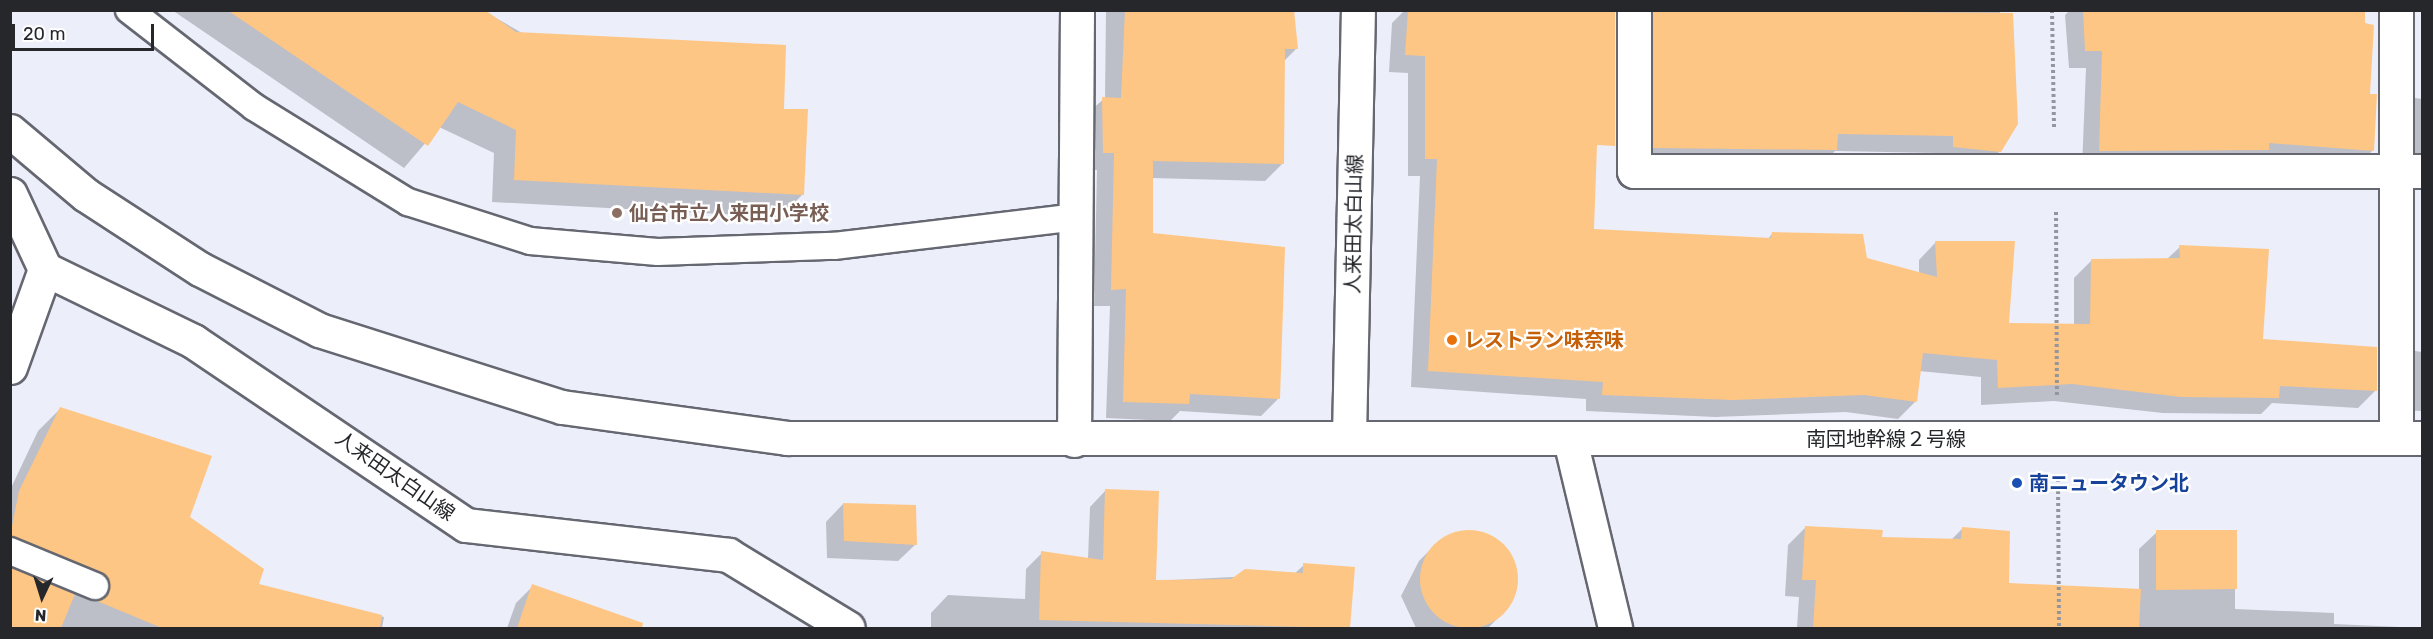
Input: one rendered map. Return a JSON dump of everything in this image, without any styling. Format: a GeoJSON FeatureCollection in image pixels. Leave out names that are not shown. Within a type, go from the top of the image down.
{"type":"FeatureCollection","features":[{"type":"Feature","properties":{"kind":"street"},"geometry":{"type":"LineString","coordinates":[[1074,440],[1077,10]]}},
{"type":"Feature","properties":{"kind":"street","name":"人来田太白山線"},"geometry":{"type":"LineString","coordinates":[[1349,437],[1358,10]]}},
{"type":"Feature","properties":{"kind":"street"},"geometry":{"type":"LineString","coordinates":[[1634,10],[1634,171],[2409,171]]}},
{"type":"Feature","properties":{"kind":"street"},"geometry":{"type":"LineString","coordinates":[[2396,10],[2409,171],[2409,438]]}},
{"type":"Feature","properties":{"kind":"street","name":"南団地幹線２号線"},"geometry":{"type":"LineString","coordinates":[[10,130],[86,195],[200,269],[309,325],[562,407],[787,438],[1074,440],[1349,437],[1570,440],[2409,438]]}},
{"type":"Feature","properties":{"kind":"street"},"geometry":{"type":"LineString","coordinates":[[10,194],[45,269],[10,367]]}},
{"type":"Feature","properties":{"kind":"street","name":"人来田太白山線"},"geometry":{"type":"LineString","coordinates":[[45,269],[193,341],[466,525],[728,555],[848,628]]}},
{"type":"Feature","properties":{"kind":"street"},"geometry":{"type":"LineString","coordinates":[[1570,440],[1615,628]]}},
{"type":"Feature","properties":{"kind":"lane"},"geometry":{"type":"LineString","coordinates":[[129,10],[254,107],[408,202],[530,241],[658,252],[834,246],[1077,217]]}},
{"type":"Feature","properties":{"kind":"lane"},"geometry":{"type":"LineString","coordinates":[[10,551],[95,586]]}},
{"type":"Feature","properties":{"kind":"path"},"geometry":{"type":"LineString","coordinates":[[2052,10],[2059,628]]}},
{"type":"Feature","properties":{"kind":"building"},"geometry":{"type":"Polygon","coordinates":[[[227,10],[485,10],[516,32],[786,45],[784,109],[808,109],[804,195],[514,180],[516,130],[458,102],[428,146],[227,10]]]}},
{"type":"Feature","properties":{"kind":"building"},"geometry":{"type":"Polygon","coordinates":[[[1125,10],[1294,10],[1298,49],[1285,49],[1284,164],[1153,161],[1153,233],[1285,247],[1280,399],[1190,394],[1189,404],[1123,402],[1126,289],[1111,290],[1114,153],[1103,153],[1102,97],[1121,98],[1125,10]]]}},
{"type":"Feature","properties":{"kind":"building"},"geometry":{"type":"Polygon","coordinates":[[[1408,10],[1615,10],[1615,146],[1597,145],[1594,229],[1771,238],[1772,232],[1863,234],[1867,258],[1937,277],[1935,241],[2015,241],[2009,323],[2090,324],[2091,259],[2180,258],[2179,245],[2269,249],[2263,339],[2377,347],[2377,391],[2280,386],[2279,398],[2181,397],[2072,384],[1998,388],[1997,360],[1923,353],[1917,402],[1864,395],[1733,400],[1602,395],[1603,382],[1428,371],[1437,159],[1425,159],[1425,56],[1405,55],[1408,10]]]}},
{"type":"Feature","properties":{"kind":"building"},"geometry":{"type":"Polygon","coordinates":[[[1653,10],[2013,13],[2018,124],[2001,152],[1953,147],[1953,136],[1838,134],[1837,150],[1653,148],[1653,10]]]}},
{"type":"Feature","properties":{"kind":"building"},"geometry":{"type":"Polygon","coordinates":[[[2083,10],[2365,10],[2365,23],[2374,25],[2370,94],[2377,94],[2374,151],[2269,143],[2269,150],[2099,151],[2102,51],[2085,51],[2083,10]]]}},
{"type":"Feature","properties":{"kind":"building"},"geometry":{"type":"Polygon","coordinates":[[[60,407],[212,456],[190,517],[264,569],[259,584],[382,615],[380,628],[162,628],[97,601],[109,591],[101,572],[10,536],[19,491],[60,407]]]}},
{"type":"Feature","properties":{"kind":"building"},"geometry":{"type":"Polygon","coordinates":[[[1105,489],[1159,491],[1156,580],[1231,579],[1245,569],[1303,573],[1303,563],[1355,567],[1350,628],[1039,620],[1041,551],[1103,560],[1105,489]]]}},
{"type":"Feature","properties":{"kind":"building"},"geometry":{"type":"Polygon","coordinates":[[[843,503],[916,505],[917,545],[844,541],[843,503]]]}},
{"type":"Feature","properties":{"kind":"building"},"geometry":{"type":"Polygon","coordinates":[[[1805,526],[1883,530],[1882,537],[1961,539],[1962,527],[2010,531],[2009,583],[2141,589],[2139,628],[1813,628],[1816,580],[1802,580],[1805,526]]]}},
{"type":"Feature","properties":{"kind":"building"},"geometry":{"type":"Polygon","coordinates":[[[1469,530],[1488,534],[1504,544],[1514,560],[1518,579],[1514,598],[1504,614],[1488,624],[1469,628],[1450,624],[1434,614],[1424,598],[1420,579],[1424,560],[1434,544],[1450,534],[1469,530]]]}},
{"type":"Feature","properties":{"kind":"building"},"geometry":{"type":"Polygon","coordinates":[[[2156,530],[2237,530],[2237,589],[2156,590],[2156,530]]]}},
{"type":"Feature","properties":{"kind":"building"},"geometry":{"type":"Polygon","coordinates":[[[10,567],[75,594],[61,628],[10,628],[10,567]]]}},
{"type":"Feature","properties":{"kind":"building"},"geometry":{"type":"Polygon","coordinates":[[[532,584],[643,623],[642,628],[517,628],[532,584]]]}},
{"type":"Feature","properties":{"kind":"place","name":"仙台市立人来田小学校"},"geometry":{"type":"Point","coordinates":[617,213]}},
{"type":"Feature","properties":{"kind":"place","name":"レストラン味奈味"},"geometry":{"type":"Point","coordinates":[1452,340]}},
{"type":"Feature","properties":{"kind":"place","name":"南ニュータウン北"},"geometry":{"type":"Point","coordinates":[2017,483]}}]}
